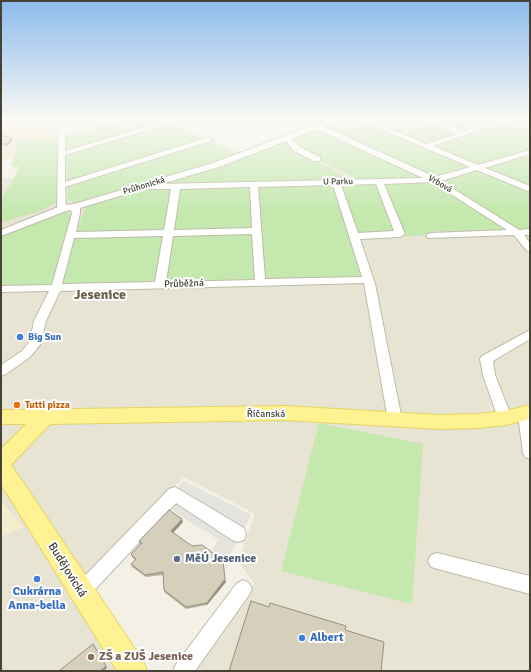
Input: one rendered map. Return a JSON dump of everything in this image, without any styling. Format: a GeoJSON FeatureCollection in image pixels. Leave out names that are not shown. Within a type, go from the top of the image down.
{"type":"FeatureCollection","features":[{"type":"Feature","properties":{"kind":"main road","name":"Říčanská"},"geometry":{"type":"LineString","coordinates":[[1,416],[46,417],[285,414],[395,420],[456,421],[505,418],[528,413]]}},
{"type":"Feature","properties":{"kind":"main road"},"geometry":{"type":"LineString","coordinates":[[1,462],[46,417]]}},
{"type":"Feature","properties":{"kind":"main road","name":"Budějovická"},"geometry":{"type":"LineString","coordinates":[[1,468],[18,491],[81,592],[133,671]]}},
{"type":"Feature","properties":{"kind":"street"},"geometry":{"type":"LineString","coordinates":[[62,149],[61,204],[64,208]]}},
{"type":"Feature","properties":{"kind":"street"},"geometry":{"type":"LineString","coordinates":[[62,154],[78,149]]}},
{"type":"Feature","properties":{"kind":"street"},"geometry":{"type":"LineString","coordinates":[[61,186],[179,149]]}},
{"type":"Feature","properties":{"kind":"street","name":"Průhonická"},"geometry":{"type":"LineString","coordinates":[[1,233],[64,208],[75,207],[216,165],[257,149]]}},
{"type":"Feature","properties":{"kind":"street"},"geometry":{"type":"LineString","coordinates":[[298,149],[317,159]]}},
{"type":"Feature","properties":{"kind":"street","name":"Vrbová"},"geometry":{"type":"LineString","coordinates":[[368,149],[434,180],[516,232],[530,249]]}},
{"type":"Feature","properties":{"kind":"street"},"geometry":{"type":"LineString","coordinates":[[434,149],[530,189]]}},
{"type":"Feature","properties":{"kind":"street","name":"U Parku"},"geometry":{"type":"LineString","coordinates":[[142,187],[434,180],[530,152]]}},
{"type":"Feature","properties":{"kind":"street"},"geometry":{"type":"LineString","coordinates":[[353,236],[400,234],[379,181]]}},
{"type":"Feature","properties":{"kind":"street"},"geometry":{"type":"LineString","coordinates":[[336,182],[368,280],[395,420]]}},
{"type":"Feature","properties":{"kind":"street"},"geometry":{"type":"LineString","coordinates":[[254,184],[260,282]]}},
{"type":"Feature","properties":{"kind":"street"},"geometry":{"type":"LineString","coordinates":[[160,285],[176,186]]}},
{"type":"Feature","properties":{"kind":"street"},"geometry":{"type":"LineString","coordinates":[[1,371],[26,354],[36,342],[40,321],[56,288],[71,235],[76,213],[75,207]]}},
{"type":"Feature","properties":{"kind":"street"},"geometry":{"type":"LineString","coordinates":[[1,224],[22,220],[54,208],[64,208]]}},
{"type":"Feature","properties":{"kind":"street"},"geometry":{"type":"LineString","coordinates":[[71,235],[256,231]]}},
{"type":"Feature","properties":{"kind":"street"},"geometry":{"type":"LineString","coordinates":[[431,236],[530,232]]}},
{"type":"Feature","properties":{"kind":"street","name":"Průběžná"},"geometry":{"type":"LineString","coordinates":[[1,289],[368,280]]}},
{"type":"Feature","properties":{"kind":"street"},"geometry":{"type":"LineString","coordinates":[[505,418],[489,375],[486,359],[530,334]]}},
{"type":"Feature","properties":{"kind":"street"},"geometry":{"type":"LineString","coordinates":[[528,413],[530,453]]}},
{"type":"Feature","properties":{"kind":"street"},"geometry":{"type":"LineString","coordinates":[[81,592],[176,494],[238,534]]}},
{"type":"Feature","properties":{"kind":"street"},"geometry":{"type":"LineString","coordinates":[[437,561],[530,585]]}},
{"type":"Feature","properties":{"kind":"street"},"geometry":{"type":"LineString","coordinates":[[183,671],[243,589]]}},
{"type":"Feature","properties":{"kind":"shaded area"},"geometry":{"type":"Polygon","coordinates":[[[1,149],[16,149],[14,158],[1,159],[1,149]]]}},
{"type":"Feature","properties":{"kind":"shaded area"},"geometry":{"type":"Polygon","coordinates":[[[15,149],[233,149],[241,153],[251,149],[530,149],[530,671],[191,671],[254,584],[242,567],[240,556],[255,514],[184,477],[71,589],[116,671],[1,671],[1,536],[23,527],[1,501],[1,179],[13,178],[19,167],[11,167],[15,149]]]}},
{"type":"Feature","properties":{"kind":"shaded area"},"geometry":{"type":"Polygon","coordinates":[[[70,417],[106,417],[102,428],[66,428],[70,417]]]}},
{"type":"Feature","properties":{"kind":"shaded area"},"geometry":{"type":"Polygon","coordinates":[[[184,481],[251,515],[227,560],[212,550],[219,540],[162,504],[184,481]]]}},
{"type":"Feature","properties":{"kind":"shaded area"},"geometry":{"type":"Polygon","coordinates":[[[1,501],[23,527],[1,536],[1,501]]]}},
{"type":"Feature","properties":{"kind":"green space"},"geometry":{"type":"Polygon","coordinates":[[[15,149],[58,149],[56,203],[37,212],[1,222],[1,201],[20,167],[12,167],[15,149]]]}},
{"type":"Feature","properties":{"kind":"green space"},"geometry":{"type":"Polygon","coordinates":[[[82,149],[173,149],[67,182],[66,154],[82,149]]]}},
{"type":"Feature","properties":{"kind":"green space"},"geometry":{"type":"Polygon","coordinates":[[[182,149],[227,149],[237,154],[220,160],[214,160],[217,162],[211,164],[74,203],[68,200],[67,186],[182,149]]]}},
{"type":"Feature","properties":{"kind":"green space"},"geometry":{"type":"Polygon","coordinates":[[[259,149],[295,149],[350,180],[167,185],[164,182],[259,149]]]}},
{"type":"Feature","properties":{"kind":"green space"},"geometry":{"type":"Polygon","coordinates":[[[363,149],[423,178],[359,180],[301,150],[363,149]]]}},
{"type":"Feature","properties":{"kind":"green space"},"geometry":{"type":"Polygon","coordinates":[[[372,149],[430,149],[472,167],[433,178],[372,149]]]}},
{"type":"Feature","properties":{"kind":"green space"},"geometry":{"type":"Polygon","coordinates":[[[439,149],[530,149],[530,150],[478,165],[439,149]]]}},
{"type":"Feature","properties":{"kind":"green space"},"geometry":{"type":"Polygon","coordinates":[[[530,154],[530,186],[484,167],[530,154]]]}},
{"type":"Feature","properties":{"kind":"green space"},"geometry":{"type":"Polygon","coordinates":[[[477,169],[530,191],[530,229],[515,229],[440,180],[477,169]]]}},
{"type":"Feature","properties":{"kind":"green space"},"geometry":{"type":"Polygon","coordinates":[[[434,181],[507,230],[434,231],[435,235],[405,236],[382,183],[434,181]]]}},
{"type":"Feature","properties":{"kind":"green space"},"geometry":{"type":"Polygon","coordinates":[[[340,183],[377,183],[396,233],[357,234],[340,183]]]}},
{"type":"Feature","properties":{"kind":"green space"},"geometry":{"type":"Polygon","coordinates":[[[333,184],[361,277],[264,279],[257,186],[333,184]]]}},
{"type":"Feature","properties":{"kind":"green space"},"geometry":{"type":"Polygon","coordinates":[[[249,186],[252,229],[172,230],[178,188],[249,186]]]}},
{"type":"Feature","properties":{"kind":"green space"},"geometry":{"type":"Polygon","coordinates":[[[142,189],[171,189],[163,231],[76,233],[84,211],[88,206],[142,189]]]}},
{"type":"Feature","properties":{"kind":"green space"},"geometry":{"type":"Polygon","coordinates":[[[67,212],[71,216],[52,285],[1,286],[1,237],[38,221],[67,212]]]}},
{"type":"Feature","properties":{"kind":"green space"},"geometry":{"type":"Polygon","coordinates":[[[252,233],[255,279],[164,282],[171,235],[252,233]]]}},
{"type":"Feature","properties":{"kind":"green space"},"geometry":{"type":"Polygon","coordinates":[[[163,235],[154,282],[61,284],[75,237],[163,235]]]}},
{"type":"Feature","properties":{"kind":"green space"},"geometry":{"type":"Polygon","coordinates":[[[319,423],[423,444],[412,604],[281,571],[319,423]]]}},
{"type":"Feature","properties":{"kind":"building","name":"MěÚ Jesenice"},"geometry":{"type":"Polygon","coordinates":[[[169,510],[182,519],[171,531],[192,546],[202,545],[223,560],[225,579],[207,603],[186,607],[164,590],[163,572],[145,575],[131,564],[136,559],[131,554],[142,543],[139,541],[169,510]]]}},
{"type":"Feature","properties":{"kind":"building","name":"Albert"},"geometry":{"type":"Polygon","coordinates":[[[251,601],[269,607],[270,603],[346,626],[345,630],[384,642],[381,671],[229,671],[251,601]]]}},
{"type":"Feature","properties":{"kind":"building","name":"ZŠ a ZUŠ Jesenice"},"geometry":{"type":"Polygon","coordinates":[[[93,644],[106,666],[100,671],[59,671],[93,644]]]}},
{"type":"Feature","properties":{"kind":"place","name":"Big Sun"},"geometry":{"type":"Point","coordinates":[20,337]}},
{"type":"Feature","properties":{"kind":"place","name":"Tutti pizza"},"geometry":{"type":"Point","coordinates":[17,405]}},
{"type":"Feature","properties":{"kind":"place","name":"MěÚ Jesenice"},"geometry":{"type":"Point","coordinates":[177,559]}},
{"type":"Feature","properties":{"kind":"place","name":"Cukrárna Anna-bella"},"geometry":{"type":"Point","coordinates":[37,579]}},
{"type":"Feature","properties":{"kind":"place","name":"Albert"},"geometry":{"type":"Point","coordinates":[302,638]}},
{"type":"Feature","properties":{"kind":"place","name":"ZŠ a ZUŠ Jesenice"},"geometry":{"type":"Point","coordinates":[91,657]}},
{"type":"Feature","properties":{"kind":"district","name":"Jesenice"},"geometry":{"type":"Point","coordinates":[100,295]}}]}
